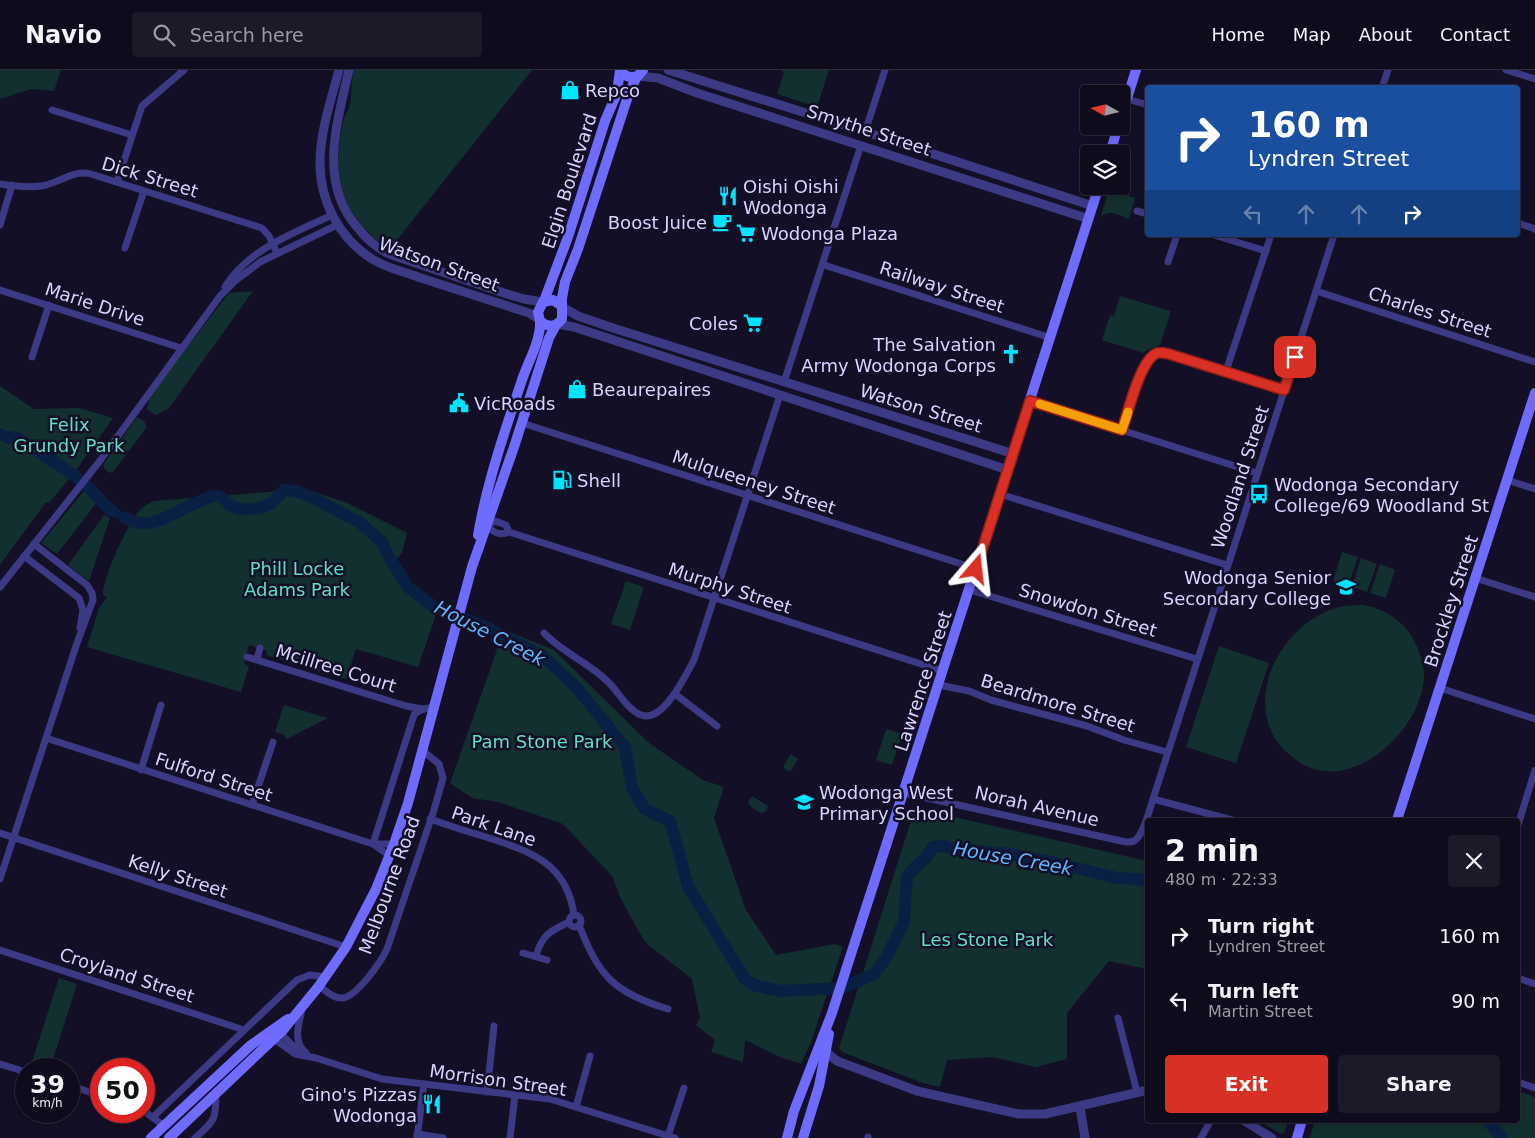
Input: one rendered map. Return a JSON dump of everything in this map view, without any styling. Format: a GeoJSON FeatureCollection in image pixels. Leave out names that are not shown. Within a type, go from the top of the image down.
{"type":"FeatureCollection","features":[{"type":"Feature","properties":{"kind":"main road"},"geometry":{"type":"LineString","coordinates":[[620,70],[627,76],[640,74]]}},
{"type":"Feature","properties":{"kind":"main road","name":"Elgin Boulevard"},"geometry":{"type":"LineString","coordinates":[[544,302],[568,237],[605,121],[618,93],[620,70]]}},
{"type":"Feature","properties":{"kind":"main road"},"geometry":{"type":"LineString","coordinates":[[1130,89],[1136,70]]}},
{"type":"Feature","properties":{"kind":"main road","name":"Elgin Boulevard"},"geometry":{"type":"LineString","coordinates":[[562,306],[566,278],[578,249],[629,92],[640,74]]}},
{"type":"Feature","properties":{"kind":"main road","name":"Lawrence Street"},"geometry":{"type":"LineString","coordinates":[[787,1138],[794,1111],[822,1053],[832,1013],[1096,195]]}},
{"type":"Feature","properties":{"kind":"main road"},"geometry":{"type":"LineString","coordinates":[[483,524],[500,447],[526,368],[538,339],[540,321],[538,312],[544,302],[553,300],[562,306],[563,317],[556,324],[549,338],[514,447],[490,499]]}},
{"type":"Feature","properties":{"kind":"main road"},"geometry":{"type":"LineString","coordinates":[[540,321],[546,326],[556,324]]}},
{"type":"Feature","properties":{"kind":"main road","name":"Brockley Street"},"geometry":{"type":"LineString","coordinates":[[1398,818],[1535,392]]}},
{"type":"Feature","properties":{"kind":"main road"},"geometry":{"type":"LineString","coordinates":[[500,447],[508,449],[514,447]]}},
{"type":"Feature","properties":{"kind":"main road","name":"Melbourne Road"},"geometry":{"type":"LineString","coordinates":[[169,1138],[214,1096],[300,1009],[326,977],[360,923],[390,856],[423,751],[431,708],[462,604],[483,524]]}},
{"type":"Feature","properties":{"kind":"main road","name":"Melbourne Road"},"geometry":{"type":"LineString","coordinates":[[151,1138],[251,1045],[276,1034]]}},
{"type":"Feature","properties":{"kind":"main road","name":"Lawrence Street"},"geometry":{"type":"LineString","coordinates":[[803,1138],[813,1108],[824,1063],[822,1053]]}},
{"type":"Feature","properties":{"kind":"main road"},"geometry":{"type":"LineString","coordinates":[[203,1091],[214,1096]]}},
{"type":"Feature","properties":{"kind":"main road"},"geometry":{"type":"LineString","coordinates":[[1297,1138],[1301,1123]]}},
{"type":"Feature","properties":{"kind":"street"},"geometry":{"type":"LineString","coordinates":[[117,182],[140,111],[146,101],[184,70]]}},
{"type":"Feature","properties":{"kind":"street","name":"Watson Street"},"geometry":{"type":"LineString","coordinates":[[339,70],[323,134],[320,162],[322,183],[337,225],[367,256],[386,266],[529,313],[540,321]]}},
{"type":"Feature","properties":{"kind":"street","name":"Watson Street"},"geometry":{"type":"LineString","coordinates":[[349,70],[337,125],[333,166],[336,190],[346,215],[368,241],[382,251],[524,299],[544,302]]}},
{"type":"Feature","properties":{"kind":"street","name":"Smythe Street"},"geometry":{"type":"LineString","coordinates":[[668,70],[1093,206]]}},
{"type":"Feature","properties":{"kind":"street"},"geometry":{"type":"LineString","coordinates":[[544,633],[552,641],[607,680],[634,710],[641,715],[652,715],[663,708],[674,694],[694,660],[824,265],[885,70]]}},
{"type":"Feature","properties":{"kind":"street"},"geometry":{"type":"LineString","coordinates":[[1383,85],[1388,70]]}},
{"type":"Feature","properties":{"kind":"street"},"geometry":{"type":"LineString","coordinates":[[1506,70],[1535,80]]}},
{"type":"Feature","properties":{"kind":"street","name":"Smythe Street"},"geometry":{"type":"LineString","coordinates":[[640,74],[656,77],[697,93],[1089,219]]}},
{"type":"Feature","properties":{"kind":"street"},"geometry":{"type":"LineString","coordinates":[[697,93],[701,80]]}},
{"type":"Feature","properties":{"kind":"street"},"geometry":{"type":"LineString","coordinates":[[738,105],[742,93]]}},
{"type":"Feature","properties":{"kind":"street"},"geometry":{"type":"LineString","coordinates":[[1130,100],[1145,104]]}},
{"type":"Feature","properties":{"kind":"street"},"geometry":{"type":"LineString","coordinates":[[52,110],[132,135]]}},
{"type":"Feature","properties":{"kind":"street"},"geometry":{"type":"LineString","coordinates":[[834,136],[838,123]]}},
{"type":"Feature","properties":{"kind":"street"},"geometry":{"type":"LineString","coordinates":[[904,158],[908,146]]}},
{"type":"Feature","properties":{"kind":"street","name":"Dick Street"},"geometry":{"type":"LineString","coordinates":[[0,184],[40,186],[81,172],[262,228],[276,253]]}},
{"type":"Feature","properties":{"kind":"street"},"geometry":{"type":"LineString","coordinates":[[0,225],[12,186]]}},
{"type":"Feature","properties":{"kind":"street"},"geometry":{"type":"LineString","coordinates":[[1041,203],[1045,190]]}},
{"type":"Feature","properties":{"kind":"street"},"geometry":{"type":"LineString","coordinates":[[125,248],[144,191]]}},
{"type":"Feature","properties":{"kind":"street"},"geometry":{"type":"LineString","coordinates":[[1137,211],[1145,213]]}},
{"type":"Feature","properties":{"kind":"street"},"geometry":{"type":"LineString","coordinates":[[0,587],[95,467],[238,270],[272,244],[332,215],[346,215]]}},
{"type":"Feature","properties":{"kind":"street"},"geometry":{"type":"LineString","coordinates":[[220,296],[254,266],[276,253],[337,225],[346,215]]}},
{"type":"Feature","properties":{"kind":"street"},"geometry":{"type":"LineString","coordinates":[[1520,224],[1535,229]]}},
{"type":"Feature","properties":{"kind":"street"},"geometry":{"type":"LineString","coordinates":[[1168,262],[1176,237]]}},
{"type":"Feature","properties":{"kind":"street"},"geometry":{"type":"LineString","coordinates":[[1220,237],[1266,251]]}},
{"type":"Feature","properties":{"kind":"street"},"geometry":{"type":"LineString","coordinates":[[1226,371],[1270,237]]}},
{"type":"Feature","properties":{"kind":"street","name":"Woodland Street"},"geometry":{"type":"LineString","coordinates":[[1146,818],[1333,237]]}},
{"type":"Feature","properties":{"kind":"street"},"geometry":{"type":"LineString","coordinates":[[386,266],[392,255]]}},
{"type":"Feature","properties":{"kind":"street","name":"Railway Street"},"geometry":{"type":"LineString","coordinates":[[824,265],[1051,338]]}},
{"type":"Feature","properties":{"kind":"street"},"geometry":{"type":"LineString","coordinates":[[441,285],[443,273]]}},
{"type":"Feature","properties":{"kind":"street","name":"Marie Drive"},"geometry":{"type":"LineString","coordinates":[[0,290],[181,348]]}},
{"type":"Feature","properties":{"kind":"street","name":"Charles Street"},"geometry":{"type":"LineString","coordinates":[[1316,291],[1535,362]]}},
{"type":"Feature","properties":{"kind":"street"},"geometry":{"type":"LineString","coordinates":[[32,357],[48,305]]}},
{"type":"Feature","properties":{"kind":"street","name":"Watson Street"},"geometry":{"type":"LineString","coordinates":[[562,306],[578,316],[613,328],[1014,454]]}},
{"type":"Feature","properties":{"kind":"street","name":"Watson Street"},"geometry":{"type":"LineString","coordinates":[[556,324],[574,327],[1008,470]]}},
{"type":"Feature","properties":{"kind":"street"},"geometry":{"type":"LineString","coordinates":[[609,340],[613,328]]}},
{"type":"Feature","properties":{"kind":"street"},"geometry":{"type":"LineString","coordinates":[[652,354],[656,341]]}},
{"type":"Feature","properties":{"kind":"street"},"geometry":{"type":"LineString","coordinates":[[1122,430],[1146,364],[1157,353],[1163,352],[1284,390]]}},
{"type":"Feature","properties":{"kind":"street"},"geometry":{"type":"LineString","coordinates":[[757,388],[761,375]]}},
{"type":"Feature","properties":{"kind":"street"},"geometry":{"type":"LineString","coordinates":[[805,403],[810,390]]}},
{"type":"Feature","properties":{"kind":"street"},"geometry":{"type":"LineString","coordinates":[[1030,401],[1257,473]]}},
{"type":"Feature","properties":{"kind":"street","name":"Mulqueeney Street"},"geometry":{"type":"LineString","coordinates":[[522,423],[976,569]]}},
{"type":"Feature","properties":{"kind":"street"},"geometry":{"type":"LineString","coordinates":[[976,459],[982,444]]}},
{"type":"Feature","properties":{"kind":"street"},"geometry":{"type":"LineString","coordinates":[[1507,480],[1535,489]]}},
{"type":"Feature","properties":{"kind":"street"},"geometry":{"type":"LineString","coordinates":[[1000,494],[1227,565]]}},
{"type":"Feature","properties":{"kind":"street","name":"Murphy Street"},"geometry":{"type":"LineString","coordinates":[[483,524],[491,531],[504,534],[509,532],[943,671]]}},
{"type":"Feature","properties":{"kind":"street"},"geometry":{"type":"LineString","coordinates":[[0,879],[93,598],[92,592],[86,584],[34,544]]}},
{"type":"Feature","properties":{"kind":"street"},"geometry":{"type":"LineString","coordinates":[[24,556],[80,600],[83,610],[77,643]]}},
{"type":"Feature","properties":{"kind":"street"},"geometry":{"type":"LineString","coordinates":[[1475,578],[1535,597]]}},
{"type":"Feature","properties":{"kind":"street","name":"Snowdon Street"},"geometry":{"type":"LineString","coordinates":[[970,590],[1197,659]]}},
{"type":"Feature","properties":{"kind":"street","name":"Mcillree Court"},"geometry":{"type":"LineString","coordinates":[[257,659],[260,648]]}},
{"type":"Feature","properties":{"kind":"street","name":"Mcillree Court"},"geometry":{"type":"LineString","coordinates":[[247,657],[406,706],[431,708]]}},
{"type":"Feature","properties":{"kind":"street","name":"Beardmore Street"},"geometry":{"type":"LineString","coordinates":[[939,684],[1087,726],[1124,740],[1167,752]]}},
{"type":"Feature","properties":{"kind":"street"},"geometry":{"type":"LineString","coordinates":[[1440,688],[1535,719]]}},
{"type":"Feature","properties":{"kind":"street"},"geometry":{"type":"LineString","coordinates":[[674,694],[718,726]]}},
{"type":"Feature","properties":{"kind":"street"},"geometry":{"type":"LineString","coordinates":[[141,770],[161,705]]}},
{"type":"Feature","properties":{"kind":"street","name":"Mcillree Court"},"geometry":{"type":"LineString","coordinates":[[406,706],[412,713],[412,720]]}},
{"type":"Feature","properties":{"kind":"street"},"geometry":{"type":"LineString","coordinates":[[412,720],[417,712],[431,708]]}},
{"type":"Feature","properties":{"kind":"street","name":"Melbourne Road"},"geometry":{"type":"LineString","coordinates":[[373,844],[412,720]]}},
{"type":"Feature","properties":{"kind":"street","name":"Fulford Street"},"geometry":{"type":"LineString","coordinates":[[46,738],[373,844],[390,856]]}},
{"type":"Feature","properties":{"kind":"street"},"geometry":{"type":"LineString","coordinates":[[252,805],[273,742]]}},
{"type":"Feature","properties":{"kind":"street","name":"Melbourne Road"},"geometry":{"type":"LineString","coordinates":[[319,986],[337,997],[347,996],[369,977],[380,963],[389,943],[434,810],[443,775],[439,764],[423,751]]}},
{"type":"Feature","properties":{"kind":"street"},"geometry":{"type":"LineString","coordinates":[[1520,819],[1535,770]]}},
{"type":"Feature","properties":{"kind":"street","name":"Norah Avenue"},"geometry":{"type":"LineString","coordinates":[[904,793],[1126,842],[1134,841]]}},
{"type":"Feature","properties":{"kind":"street"},"geometry":{"type":"LineString","coordinates":[[1153,799],[1224,818]]}},
{"type":"Feature","properties":{"kind":"street","name":"Park Lane"},"geometry":{"type":"LineString","coordinates":[[430,819],[537,856],[558,875],[565,885],[572,900],[574,915]]}},
{"type":"Feature","properties":{"kind":"street","name":"Woodland Street"},"geometry":{"type":"LineString","coordinates":[[1134,841],[1141,833],[1145,822]]}},
{"type":"Feature","properties":{"kind":"street","name":"Kelly Street"},"geometry":{"type":"LineString","coordinates":[[0,833],[346,947]]}},
{"type":"Feature","properties":{"kind":"street","name":"Fulford Street"},"geometry":{"type":"LineString","coordinates":[[373,844],[394,844]]}},
{"type":"Feature","properties":{"kind":"street"},"geometry":{"type":"LineString","coordinates":[[536,956],[546,935],[550,931],[569,922],[574,915],[578,915],[581,919],[579,925],[589,951],[607,978],[628,994],[649,1004],[668,1009]]}},
{"type":"Feature","properties":{"kind":"street"},"geometry":{"type":"LineString","coordinates":[[569,922],[574,926],[579,925]]}},
{"type":"Feature","properties":{"kind":"street","name":"Croyland Street"},"geometry":{"type":"LineString","coordinates":[[0,950],[244,1030]]}},
{"type":"Feature","properties":{"kind":"street"},"geometry":{"type":"LineString","coordinates":[[524,953],[547,960]]}},
{"type":"Feature","properties":{"kind":"street"},"geometry":{"type":"LineString","coordinates":[[155,1114],[297,980],[310,975],[326,977]]}},
{"type":"Feature","properties":{"kind":"street"},"geometry":{"type":"LineString","coordinates":[[1520,979],[1535,984]]}},
{"type":"Feature","properties":{"kind":"street"},"geometry":{"type":"LineString","coordinates":[[300,1009],[299,1046],[306,1053]]}},
{"type":"Feature","properties":{"kind":"street"},"geometry":{"type":"LineString","coordinates":[[1118,1018],[1136,1092]]}},
{"type":"Feature","properties":{"kind":"street"},"geometry":{"type":"LineString","coordinates":[[487,1092],[494,1026]]}},
{"type":"Feature","properties":{"kind":"street","name":"Morrison Street"},"geometry":{"type":"LineString","coordinates":[[276,1034],[316,1058]]}},
{"type":"Feature","properties":{"kind":"street","name":"Morrison Street"},"geometry":{"type":"LineString","coordinates":[[276,1034],[292,1053],[316,1058],[382,1079],[550,1099],[671,1137]]}},
{"type":"Feature","properties":{"kind":"street"},"geometry":{"type":"LineString","coordinates":[[822,1053],[836,1061],[917,1090],[997,1110],[1034,1115],[1080,1107],[1145,1090]]}},
{"type":"Feature","properties":{"kind":"street"},"geometry":{"type":"LineString","coordinates":[[576,1107],[590,1056]]}},
{"type":"Feature","properties":{"kind":"street"},"geometry":{"type":"LineString","coordinates":[[824,1063],[836,1061]]}},
{"type":"Feature","properties":{"kind":"street"},"geometry":{"type":"LineString","coordinates":[[0,1064],[15,1069]]}},
{"type":"Feature","properties":{"kind":"street"},"geometry":{"type":"LineString","coordinates":[[1520,1083],[1535,1088]]}},
{"type":"Feature","properties":{"kind":"street"},"geometry":{"type":"LineString","coordinates":[[424,1084],[417,1136],[443,1138]]}},
{"type":"Feature","properties":{"kind":"street"},"geometry":{"type":"LineString","coordinates":[[671,1137],[684,1088]]}},
{"type":"Feature","properties":{"kind":"street"},"geometry":{"type":"LineString","coordinates":[[510,1138],[515,1095]]}},
{"type":"Feature","properties":{"kind":"street"},"geometry":{"type":"LineString","coordinates":[[195,1138],[214,1121],[217,1112],[214,1096]]}},
{"type":"Feature","properties":{"kind":"street"},"geometry":{"type":"LineString","coordinates":[[1080,1107],[1085,1138]]}},
{"type":"Feature","properties":{"kind":"street"},"geometry":{"type":"LineString","coordinates":[[155,1119],[164,1126]]}},
{"type":"Feature","properties":{"kind":"street"},"geometry":{"type":"LineString","coordinates":[[1202,1138],[1210,1123]]}},
{"type":"Feature","properties":{"kind":"street"},"geometry":{"type":"LineString","coordinates":[[1249,1123],[1272,1138]]}},
{"type":"Feature","properties":{"kind":"green space"},"geometry":{"type":"Polygon","coordinates":[[[0,70],[61,70],[54,91],[31,89],[0,99],[0,70]]]}},
{"type":"Feature","properties":{"kind":"green space"},"geometry":{"type":"Polygon","coordinates":[[[354,70],[532,70],[389,250],[373,237],[350,209],[340,179],[338,162],[340,143],[343,120],[350,103],[354,70]]]}},
{"type":"Feature","properties":{"kind":"green space"},"geometry":{"type":"Polygon","coordinates":[[[780,70],[829,70],[817,107],[777,94],[784,72],[780,70]]]}},
{"type":"Feature","properties":{"kind":"green space"},"geometry":{"type":"Polygon","coordinates":[[[1107,195],[1126,195],[1135,198],[1129,219],[1109,213],[1100,219],[1107,195]]]}},
{"type":"Feature","properties":{"kind":"green space"},"geometry":{"type":"Polygon","coordinates":[[[253,291],[169,408],[156,415],[147,409],[150,395],[229,293],[253,291]]]}},
{"type":"Feature","properties":{"kind":"green space"},"geometry":{"type":"Polygon","coordinates":[[[1120,296],[1171,311],[1160,345],[1143,353],[1102,340],[1110,315],[1114,316],[1120,296]]]}},
{"type":"Feature","properties":{"kind":"green space","name":"Felix Grundy Park"},"geometry":{"type":"Polygon","coordinates":[[[0,386],[34,409],[79,408],[113,418],[74,473],[49,503],[46,502],[0,565],[0,386]]]}},
{"type":"Feature","properties":{"kind":"green space"},"geometry":{"type":"Polygon","coordinates":[[[137,417],[144,421],[147,427],[112,473],[106,471],[103,465],[137,417]]]}},
{"type":"Feature","properties":{"kind":"green space","name":"Phill Locke Adams Park"},"geometry":{"type":"Polygon","coordinates":[[[305,489],[345,502],[407,533],[402,553],[393,563],[408,587],[438,609],[418,667],[356,649],[346,679],[266,655],[267,651],[249,645],[244,664],[249,666],[241,692],[87,647],[99,608],[107,597],[103,595],[106,578],[116,553],[133,519],[143,507],[154,501],[305,489]]]}},
{"type":"Feature","properties":{"kind":"green space"},"geometry":{"type":"Polygon","coordinates":[[[84,491],[98,501],[57,554],[41,543],[84,491]]]}},
{"type":"Feature","properties":{"kind":"green space"},"geometry":{"type":"Polygon","coordinates":[[[104,515],[110,518],[89,581],[68,565],[104,515]]]}},
{"type":"Feature","properties":{"kind":"green space"},"geometry":{"type":"Polygon","coordinates":[[[1342,552],[1358,557],[1348,586],[1333,581],[1342,552]]]}},
{"type":"Feature","properties":{"kind":"green space"},"geometry":{"type":"Polygon","coordinates":[[[1361,558],[1377,564],[1367,592],[1352,587],[1361,558]]]}},
{"type":"Feature","properties":{"kind":"green space"},"geometry":{"type":"Polygon","coordinates":[[[1380,564],[1395,570],[1386,598],[1370,593],[1380,564]]]}},
{"type":"Feature","properties":{"kind":"green space"},"geometry":{"type":"Polygon","coordinates":[[[626,581],[644,587],[630,630],[611,624],[626,581]]]}},
{"type":"Feature","properties":{"kind":"green space"},"geometry":{"type":"Polygon","coordinates":[[[1363,605],[1385,612],[1403,625],[1412,637],[1419,651],[1423,666],[1424,676],[1420,697],[1411,718],[1379,754],[1358,765],[1337,771],[1315,769],[1295,759],[1279,744],[1269,724],[1265,702],[1268,681],[1276,660],[1288,641],[1304,625],[1323,613],[1344,606],[1363,605]]]}},
{"type":"Feature","properties":{"kind":"green space","name":"Pam Stone Park"},"geometry":{"type":"Polygon","coordinates":[[[504,630],[554,650],[649,743],[703,780],[724,787],[714,818],[746,910],[776,955],[835,944],[843,947],[811,1042],[801,1064],[780,1057],[745,1040],[743,1062],[711,1052],[715,1040],[696,1025],[700,1018],[692,979],[647,944],[621,899],[612,876],[563,824],[498,802],[472,798],[450,783],[504,630]]]}},
{"type":"Feature","properties":{"kind":"green space"},"geometry":{"type":"Polygon","coordinates":[[[1219,646],[1269,663],[1236,763],[1186,747],[1219,646]]]}},
{"type":"Feature","properties":{"kind":"green space"},"geometry":{"type":"Polygon","coordinates":[[[284,705],[328,718],[287,739],[284,735],[275,732],[284,705]]]}},
{"type":"Feature","properties":{"kind":"green space"},"geometry":{"type":"Polygon","coordinates":[[[886,729],[902,734],[892,765],[876,760],[886,729]]]}},
{"type":"Feature","properties":{"kind":"green space"},"geometry":{"type":"Polygon","coordinates":[[[791,754],[798,759],[790,772],[784,768],[784,765],[791,754]]]}},
{"type":"Feature","properties":{"kind":"green space"},"geometry":{"type":"Polygon","coordinates":[[[752,796],[768,806],[766,811],[761,813],[751,807],[748,802],[752,796]]]}},
{"type":"Feature","properties":{"kind":"green space","name":"Les Stone Park"},"geometry":{"type":"Polygon","coordinates":[[[915,808],[1145,861],[1145,969],[1109,961],[1067,1013],[1067,1059],[1036,1067],[992,1057],[947,1060],[940,1087],[923,1083],[842,1052],[839,1048],[915,808]]]}},
{"type":"Feature","properties":{"kind":"green space"},"geometry":{"type":"Polygon","coordinates":[[[59,978],[77,984],[53,1058],[33,1058],[59,978]]]}},
{"type":"Feature","properties":{"kind":"green space"},"geometry":{"type":"Polygon","coordinates":[[[1520,1092],[1535,1097],[1535,1138],[1310,1138],[1314,1123],[1520,1123],[1520,1092]]]}},
{"type":"Feature","properties":{"kind":"green space"},"geometry":{"type":"Polygon","coordinates":[[[1263,1123],[1288,1123],[1284,1133],[1281,1134],[1263,1123]]]}},
{"type":"Feature","properties":{"kind":"waterway","name":"House Creek"},"geometry":{"type":"LineString","coordinates":[[0,434],[8,438],[16,437],[74,475],[114,512]]}},
{"type":"Feature","properties":{"kind":"waterway","name":"House Creek"},"geometry":{"type":"LineString","coordinates":[[124,517],[134,522],[154,522],[214,496],[221,497],[230,505],[239,509],[256,509],[271,503],[284,490],[296,491],[359,522],[381,541],[408,587],[433,606],[488,628],[543,656],[576,687],[625,747],[632,788],[645,809],[670,821],[688,886],[744,978],[753,985],[780,991],[842,988],[874,974],[886,958],[904,922],[907,877],[926,858],[933,847],[945,846],[955,849],[1009,854],[1117,878],[1145,880]]}},
{"type":"Feature","properties":{"kind":"waterway","name":"House Creek"},"geometry":{"type":"LineString","coordinates":[[1490,1123],[1502,1138]]}},
{"type":"Feature","properties":{"kind":"slow traffic"},"geometry":{"type":"LineString","coordinates":[[1040,404],[1122,430],[1128,412]]}},
{"type":"Feature","properties":{"kind":"place","name":"Repco"},"geometry":{"type":"Point","coordinates":[570,90]}},
{"type":"Feature","properties":{"kind":"place","name":"Oishi Oishi Wodonga"},"geometry":{"type":"Point","coordinates":[728,196]}},
{"type":"Feature","properties":{"kind":"place","name":"Boost Juice"},"geometry":{"type":"Point","coordinates":[722,222]}},
{"type":"Feature","properties":{"kind":"place","name":"Wodonga Plaza"},"geometry":{"type":"Point","coordinates":[746,233]}},
{"type":"Feature","properties":{"kind":"place","name":"Coles"},"geometry":{"type":"Point","coordinates":[753,323]}},
{"type":"Feature","properties":{"kind":"place","name":"The Salvation Army Wodonga Corps"},"geometry":{"type":"Point","coordinates":[1011,354]}},
{"type":"Feature","properties":{"kind":"place","name":"Beaurepaires"},"geometry":{"type":"Point","coordinates":[577,389]}},
{"type":"Feature","properties":{"kind":"place","name":"VicRoads"},"geometry":{"type":"Point","coordinates":[459,403]}},
{"type":"Feature","properties":{"kind":"place","name":"Shell"},"geometry":{"type":"Point","coordinates":[562,480]}},
{"type":"Feature","properties":{"kind":"place","name":"Wodonga Secondary College/69 Woodland St"},"geometry":{"type":"Point","coordinates":[1259,494]}},
{"type":"Feature","properties":{"kind":"place","name":"Wodonga Senior Secondary College"},"geometry":{"type":"Point","coordinates":[1346,587]}},
{"type":"Feature","properties":{"kind":"place","name":"Wodonga West Primary School"},"geometry":{"type":"Point","coordinates":[804,802]}},
{"type":"Feature","properties":{"kind":"place","name":"Gino's Pizzas Wodonga"},"geometry":{"type":"Point","coordinates":[432,1104]}},
{"type":"Feature","properties":{"kind":"route"},"geometry":{"type":"LineString","coordinates":[[976,569],[1030,401],[1122,430],[1146,364],[1157,353],[1163,352],[1284,390],[1295,357]]}}]}
